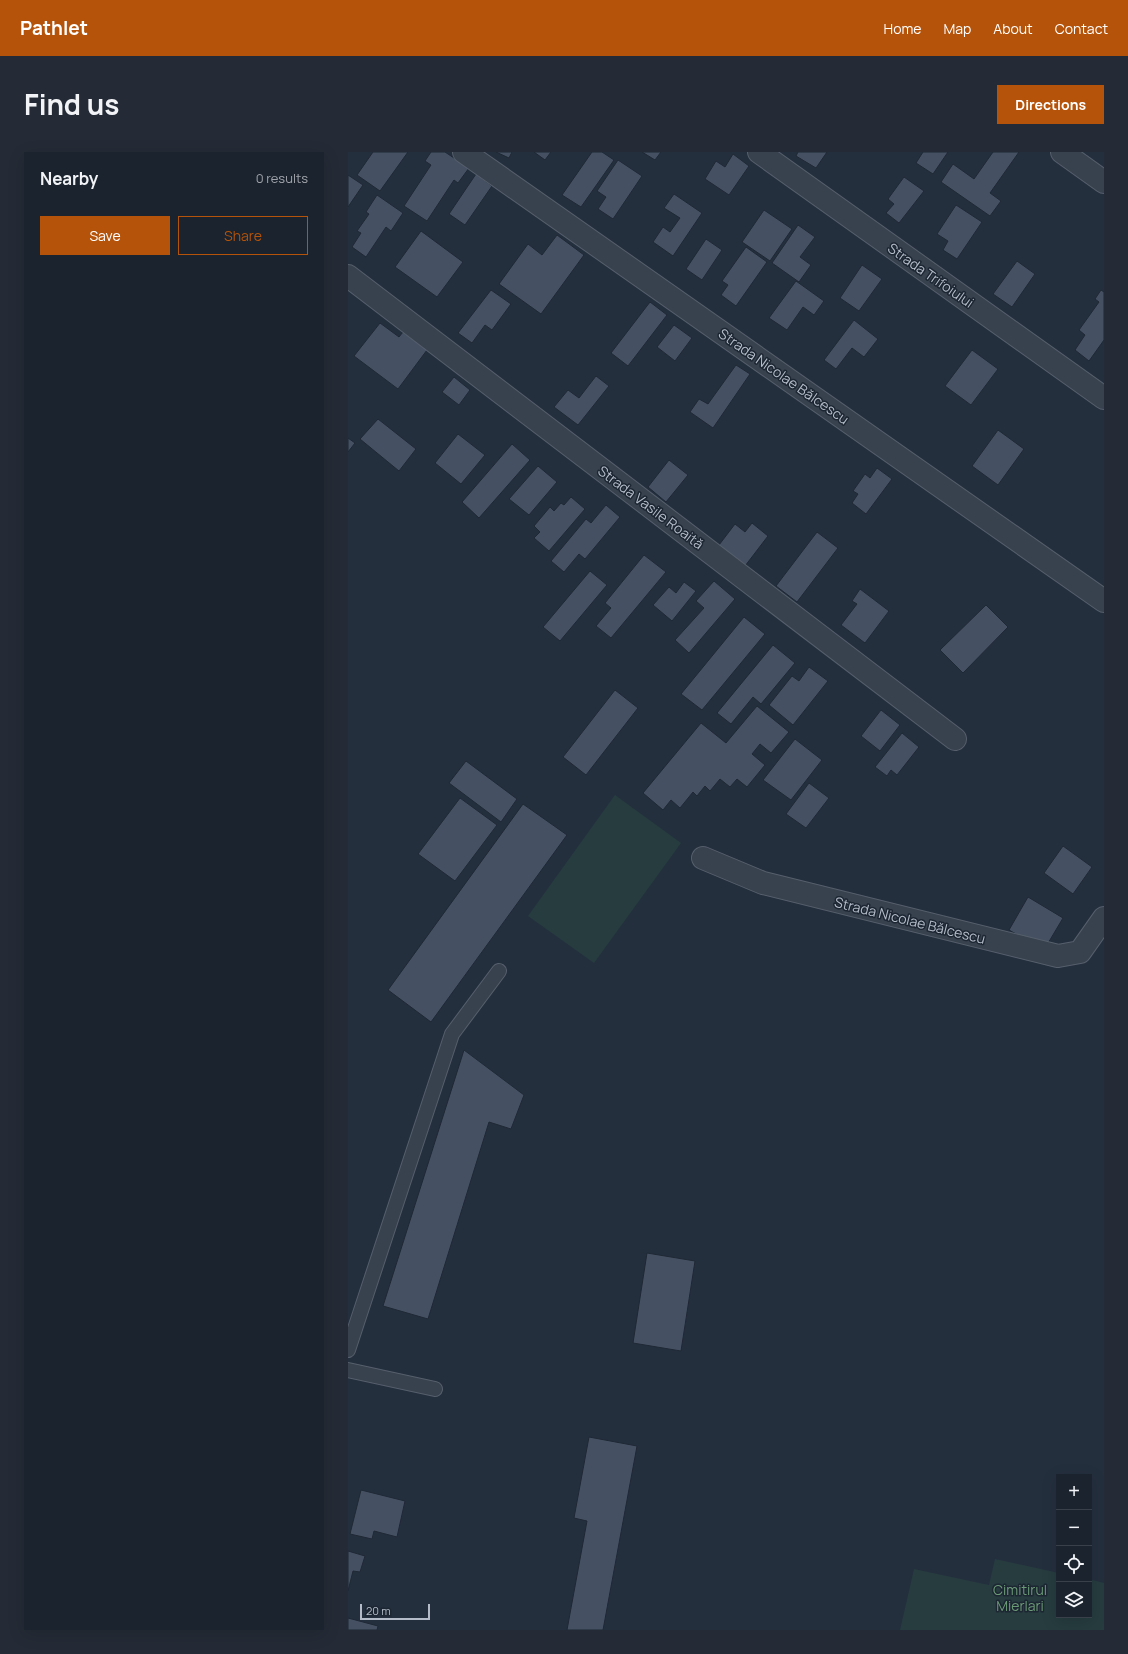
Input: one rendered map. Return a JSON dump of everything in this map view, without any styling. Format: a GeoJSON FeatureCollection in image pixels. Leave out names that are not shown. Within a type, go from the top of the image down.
{"type":"FeatureCollection","features":[{"type":"Feature","properties":{"kind":"street","name":"Strada Nicolae Bălcescu"},"geometry":{"type":"LineString","coordinates":[[464,152],[1102,596]]}},
{"type":"Feature","properties":{"kind":"street","name":"Strada Trifoiului"},"geometry":{"type":"LineString","coordinates":[[759,152],[1104,398]]}},
{"type":"Feature","properties":{"kind":"street"},"geometry":{"type":"LineString","coordinates":[[1062,152],[1104,182]]}},
{"type":"Feature","properties":{"kind":"street","name":"Strada Vasile Roaită"},"geometry":{"type":"LineString","coordinates":[[348,276],[955,739]]}},
{"type":"Feature","properties":{"kind":"street","name":"Strada Nicolae Bălcescu"},"geometry":{"type":"LineString","coordinates":[[704,858],[763,883],[1058,956],[1080,952],[1104,918]]}},
{"type":"Feature","properties":{"kind":"lane"},"geometry":{"type":"LineString","coordinates":[[348,1350],[452,1034],[499,971]]}},
{"type":"Feature","properties":{"kind":"lane"},"geometry":{"type":"LineString","coordinates":[[348,1370],[435,1389]]}},
{"type":"Feature","properties":{"kind":"green space"},"geometry":{"type":"Polygon","coordinates":[[[615,795],[681,843],[594,963],[528,916],[615,795]]]}},
{"type":"Feature","properties":{"kind":"green space","name":"Cimitirul Mierlari"},"geometry":{"type":"Polygon","coordinates":[[[995,1559],[1056,1572],[1056,1618],[1092,1618],[1092,1580],[1104,1583],[1104,1630],[900,1630],[914,1569],[989,1585],[995,1559]]]}},
{"type":"Feature","properties":{"kind":"building"},"geometry":{"type":"Polygon","coordinates":[[[373,152],[408,152],[380,191],[357,175],[373,152]]]}},
{"type":"Feature","properties":{"kind":"building"},"geometry":{"type":"Polygon","coordinates":[[[431,152],[445,152],[469,168],[458,183],[454,180],[427,221],[404,206],[431,165],[425,161],[431,152]]]}},
{"type":"Feature","properties":{"kind":"building"},"geometry":{"type":"Polygon","coordinates":[[[496,152],[512,152],[509,158],[496,152]]]}},
{"type":"Feature","properties":{"kind":"building"},"geometry":{"type":"Polygon","coordinates":[[[534,152],[551,152],[545,160],[534,152]]]}},
{"type":"Feature","properties":{"kind":"building"},"geometry":{"type":"Polygon","coordinates":[[[592,152],[602,152],[614,160],[581,207],[562,195],[592,152]]]}},
{"type":"Feature","properties":{"kind":"building"},"geometry":{"type":"Polygon","coordinates":[[[642,152],[661,152],[655,160],[642,152]]]}},
{"type":"Feature","properties":{"kind":"building"},"geometry":{"type":"Polygon","coordinates":[[[798,152],[827,152],[816,168],[796,156],[798,152]]]}},
{"type":"Feature","properties":{"kind":"building"},"geometry":{"type":"Polygon","coordinates":[[[923,152],[948,152],[933,174],[916,163],[923,152]]]}},
{"type":"Feature","properties":{"kind":"building"},"geometry":{"type":"Polygon","coordinates":[[[993,152],[1019,152],[990,193],[1001,201],[990,216],[941,182],[953,164],[974,179],[993,152]]]}},
{"type":"Feature","properties":{"kind":"building"},"geometry":{"type":"Polygon","coordinates":[[[733,154],[749,166],[729,195],[705,179],[716,161],[725,167],[733,154]]]}},
{"type":"Feature","properties":{"kind":"building"},"geometry":{"type":"Polygon","coordinates":[[[618,160],[642,176],[613,219],[598,209],[606,197],[597,191],[618,160]]]}},
{"type":"Feature","properties":{"kind":"building"},"geometry":{"type":"Polygon","coordinates":[[[476,174],[492,186],[465,225],[449,214],[476,174]]]}},
{"type":"Feature","properties":{"kind":"building"},"geometry":{"type":"Polygon","coordinates":[[[348,175],[363,185],[348,207],[348,175]]]}},
{"type":"Feature","properties":{"kind":"building"},"geometry":{"type":"Polygon","coordinates":[[[904,177],[924,191],[899,223],[886,213],[894,204],[888,199],[904,177]]]}},
{"type":"Feature","properties":{"kind":"building"},"geometry":{"type":"Polygon","coordinates":[[[674,194],[702,213],[673,256],[653,242],[663,227],[670,232],[680,218],[664,208],[674,194]]]}},
{"type":"Feature","properties":{"kind":"building"},"geometry":{"type":"Polygon","coordinates":[[[377,195],[403,213],[391,231],[386,227],[366,257],[352,247],[361,233],[357,231],[369,214],[366,212],[377,195]]]}},
{"type":"Feature","properties":{"kind":"building"},"geometry":{"type":"Polygon","coordinates":[[[956,205],[982,222],[957,259],[943,250],[948,241],[937,234],[956,205]]]}},
{"type":"Feature","properties":{"kind":"building"},"geometry":{"type":"Polygon","coordinates":[[[764,210],[792,229],[770,261],[742,242],[764,210]]]}},
{"type":"Feature","properties":{"kind":"building"},"geometry":{"type":"Polygon","coordinates":[[[798,225],[815,237],[800,257],[811,265],[799,282],[772,263],[798,225]]]}},
{"type":"Feature","properties":{"kind":"building"},"geometry":{"type":"Polygon","coordinates":[[[421,231],[463,262],[437,297],[395,267],[421,231]]]}},
{"type":"Feature","properties":{"kind":"building"},"geometry":{"type":"Polygon","coordinates":[[[557,235],[584,255],[541,314],[499,284],[528,244],[542,255],[557,235]]]}},
{"type":"Feature","properties":{"kind":"building"},"geometry":{"type":"Polygon","coordinates":[[[706,239],[722,250],[702,280],[686,269],[706,239]]]}},
{"type":"Feature","properties":{"kind":"building"},"geometry":{"type":"Polygon","coordinates":[[[746,247],[767,262],[736,306],[721,295],[728,285],[722,281],[746,247]]]}},
{"type":"Feature","properties":{"kind":"building"},"geometry":{"type":"Polygon","coordinates":[[[1017,261],[1035,274],[1012,307],[993,294],[1017,261]]]}},
{"type":"Feature","properties":{"kind":"building"},"geometry":{"type":"Polygon","coordinates":[[[862,265],[882,279],[859,311],[840,298],[862,265]]]}},
{"type":"Feature","properties":{"kind":"building"},"geometry":{"type":"Polygon","coordinates":[[[796,281],[824,301],[814,315],[803,307],[787,330],[769,318],[796,281]]]}},
{"type":"Feature","properties":{"kind":"building"},"geometry":{"type":"Polygon","coordinates":[[[491,290],[511,304],[492,330],[485,325],[472,343],[458,333],[491,290]]]}},
{"type":"Feature","properties":{"kind":"building"},"geometry":{"type":"Polygon","coordinates":[[[1101,290],[1104,292],[1104,340],[1089,361],[1075,350],[1085,335],[1079,330],[1099,302],[1095,299],[1101,290]]]}},
{"type":"Feature","properties":{"kind":"building"},"geometry":{"type":"Polygon","coordinates":[[[650,302],[667,315],[628,366],[611,353],[650,302]]]}},
{"type":"Feature","properties":{"kind":"building"},"geometry":{"type":"Polygon","coordinates":[[[854,320],[878,339],[864,357],[852,348],[836,369],[824,360],[854,320]]]}},
{"type":"Feature","properties":{"kind":"building"},"geometry":{"type":"Polygon","coordinates":[[[380,323],[399,337],[403,332],[427,350],[398,389],[354,356],[380,323]]]}},
{"type":"Feature","properties":{"kind":"building"},"geometry":{"type":"Polygon","coordinates":[[[674,325],[692,338],[675,361],[657,347],[674,325]]]}},
{"type":"Feature","properties":{"kind":"building"},"geometry":{"type":"Polygon","coordinates":[[[972,350],[998,369],[971,405],[945,386],[972,350]]]}},
{"type":"Feature","properties":{"kind":"building"},"geometry":{"type":"Polygon","coordinates":[[[736,365],[750,374],[713,428],[690,412],[699,399],[708,404],[736,365]]]}},
{"type":"Feature","properties":{"kind":"building"},"geometry":{"type":"Polygon","coordinates":[[[596,376],[609,386],[578,425],[554,407],[568,390],[579,398],[596,376]]]}},
{"type":"Feature","properties":{"kind":"building"},"geometry":{"type":"Polygon","coordinates":[[[454,377],[470,390],[459,405],[442,392],[454,377]]]}},
{"type":"Feature","properties":{"kind":"building"},"geometry":{"type":"Polygon","coordinates":[[[378,419],[416,449],[399,471],[360,439],[378,419]]]}},
{"type":"Feature","properties":{"kind":"building"},"geometry":{"type":"Polygon","coordinates":[[[998,430],[1024,449],[998,485],[972,466],[998,430]]]}},
{"type":"Feature","properties":{"kind":"building"},"geometry":{"type":"Polygon","coordinates":[[[458,434],[485,455],[461,484],[435,463],[458,434]]]}},
{"type":"Feature","properties":{"kind":"building"},"geometry":{"type":"Polygon","coordinates":[[[348,438],[355,443],[348,452],[348,438]]]}},
{"type":"Feature","properties":{"kind":"building"},"geometry":{"type":"Polygon","coordinates":[[[512,444],[530,460],[479,518],[462,502],[512,444]]]}},
{"type":"Feature","properties":{"kind":"building"},"geometry":{"type":"Polygon","coordinates":[[[669,460],[688,475],[666,502],[648,487],[669,460]]]}},
{"type":"Feature","properties":{"kind":"building"},"geometry":{"type":"Polygon","coordinates":[[[538,466],[557,482],[529,515],[509,499],[538,466]]]}},
{"type":"Feature","properties":{"kind":"building"},"geometry":{"type":"Polygon","coordinates":[[[877,468],[892,479],[866,514],[852,503],[858,494],[853,491],[865,474],[870,478],[877,468]]]}},
{"type":"Feature","properties":{"kind":"building"},"geometry":{"type":"Polygon","coordinates":[[[571,497],[585,509],[549,551],[534,538],[540,532],[534,526],[550,507],[554,511],[561,503],[564,505],[571,497]]]}},
{"type":"Feature","properties":{"kind":"building"},"geometry":{"type":"Polygon","coordinates":[[[606,505],[620,517],[585,559],[579,554],[564,572],[551,561],[586,519],[591,523],[606,505]]]}},
{"type":"Feature","properties":{"kind":"building"},"geometry":{"type":"Polygon","coordinates":[[[752,523],[768,536],[745,566],[719,545],[735,524],[745,532],[752,523]]]}},
{"type":"Feature","properties":{"kind":"building"},"geometry":{"type":"Polygon","coordinates":[[[817,532],[838,548],[797,602],[776,586],[817,532]]]}},
{"type":"Feature","properties":{"kind":"building"},"geometry":{"type":"Polygon","coordinates":[[[644,555],[666,572],[611,638],[596,626],[611,608],[605,603],[644,555]]]}},
{"type":"Feature","properties":{"kind":"building"},"geometry":{"type":"Polygon","coordinates":[[[590,571],[607,585],[560,641],[543,627],[590,571]]]}},
{"type":"Feature","properties":{"kind":"building"},"geometry":{"type":"Polygon","coordinates":[[[714,581],[735,599],[689,653],[675,640],[704,608],[696,601],[714,581]]]}},
{"type":"Feature","properties":{"kind":"building"},"geometry":{"type":"Polygon","coordinates":[[[684,582],[696,591],[672,621],[653,605],[669,587],[676,593],[684,582]]]}},
{"type":"Feature","properties":{"kind":"building"},"geometry":{"type":"Polygon","coordinates":[[[860,589],[889,611],[865,643],[841,625],[857,604],[852,601],[860,589]]]}},
{"type":"Feature","properties":{"kind":"building"},"geometry":{"type":"Polygon","coordinates":[[[986,605],[1008,627],[963,673],[940,650],[986,605]]]}},
{"type":"Feature","properties":{"kind":"building"},"geometry":{"type":"Polygon","coordinates":[[[744,617],[765,634],[702,710],[681,694],[744,617]]]}},
{"type":"Feature","properties":{"kind":"building"},"geometry":{"type":"Polygon","coordinates":[[[773,645],[795,663],[761,704],[753,697],[731,724],[717,713],[773,645]]]}},
{"type":"Feature","properties":{"kind":"building"},"geometry":{"type":"Polygon","coordinates":[[[809,667],[828,681],[793,725],[769,705],[792,676],[799,681],[809,667]]]}},
{"type":"Feature","properties":{"kind":"building"},"geometry":{"type":"Polygon","coordinates":[[[615,690],[638,708],[586,775],[563,757],[615,690]]]}},
{"type":"Feature","properties":{"kind":"building"},"geometry":{"type":"Polygon","coordinates":[[[757,706],[789,732],[771,753],[760,744],[752,754],[765,765],[747,787],[737,779],[730,787],[720,779],[710,791],[705,786],[697,796],[693,792],[680,808],[671,800],[663,810],[643,793],[701,723],[726,743],[757,706]]]}},
{"type":"Feature","properties":{"kind":"building"},"geometry":{"type":"Polygon","coordinates":[[[881,710],[900,725],[880,751],[861,736],[881,710]]]}},
{"type":"Feature","properties":{"kind":"building"},"geometry":{"type":"Polygon","coordinates":[[[902,733],[919,747],[897,775],[891,770],[887,776],[875,767],[902,733]]]}},
{"type":"Feature","properties":{"kind":"building"},"geometry":{"type":"Polygon","coordinates":[[[795,739],[822,760],[791,800],[763,780],[795,739]]]}},
{"type":"Feature","properties":{"kind":"building"},"geometry":{"type":"Polygon","coordinates":[[[466,761],[517,799],[501,822],[449,783],[466,761]]]}},
{"type":"Feature","properties":{"kind":"building"},"geometry":{"type":"Polygon","coordinates":[[[809,783],[829,798],[806,828],[786,814],[809,783]]]}},
{"type":"Feature","properties":{"kind":"building"},"geometry":{"type":"Polygon","coordinates":[[[460,798],[497,825],[455,881],[418,854],[460,798]]]}},
{"type":"Feature","properties":{"kind":"building"},"geometry":{"type":"Polygon","coordinates":[[[523,804],[567,835],[431,1022],[388,990],[523,804]]]}},
{"type":"Feature","properties":{"kind":"building"},"geometry":{"type":"Polygon","coordinates":[[[1063,846],[1092,867],[1073,894],[1044,873],[1063,846]]]}},
{"type":"Feature","properties":{"kind":"building"},"geometry":{"type":"Polygon","coordinates":[[[1028,897],[1063,918],[1044,950],[1009,930],[1028,897]]]}},
{"type":"Feature","properties":{"kind":"building"},"geometry":{"type":"Polygon","coordinates":[[[464,1050],[524,1095],[511,1129],[489,1122],[428,1319],[383,1306],[464,1050]]]}},
{"type":"Feature","properties":{"kind":"building"},"geometry":{"type":"Polygon","coordinates":[[[647,1253],[695,1261],[681,1351],[633,1343],[647,1253]]]}},
{"type":"Feature","properties":{"kind":"building"},"geometry":{"type":"Polygon","coordinates":[[[589,1437],[637,1446],[603,1630],[567,1630],[587,1521],[574,1518],[589,1437]]]}},
{"type":"Feature","properties":{"kind":"building"},"geometry":{"type":"Polygon","coordinates":[[[361,1490],[405,1501],[397,1537],[374,1531],[372,1539],[350,1534],[361,1490]]]}},
{"type":"Feature","properties":{"kind":"building"},"geometry":{"type":"Polygon","coordinates":[[[348,1551],[365,1556],[360,1572],[353,1571],[348,1591],[348,1551]]]}},
{"type":"Feature","properties":{"kind":"building"},"geometry":{"type":"Polygon","coordinates":[[[348,1618],[378,1626],[377,1630],[348,1630],[348,1618]]]}}]}
